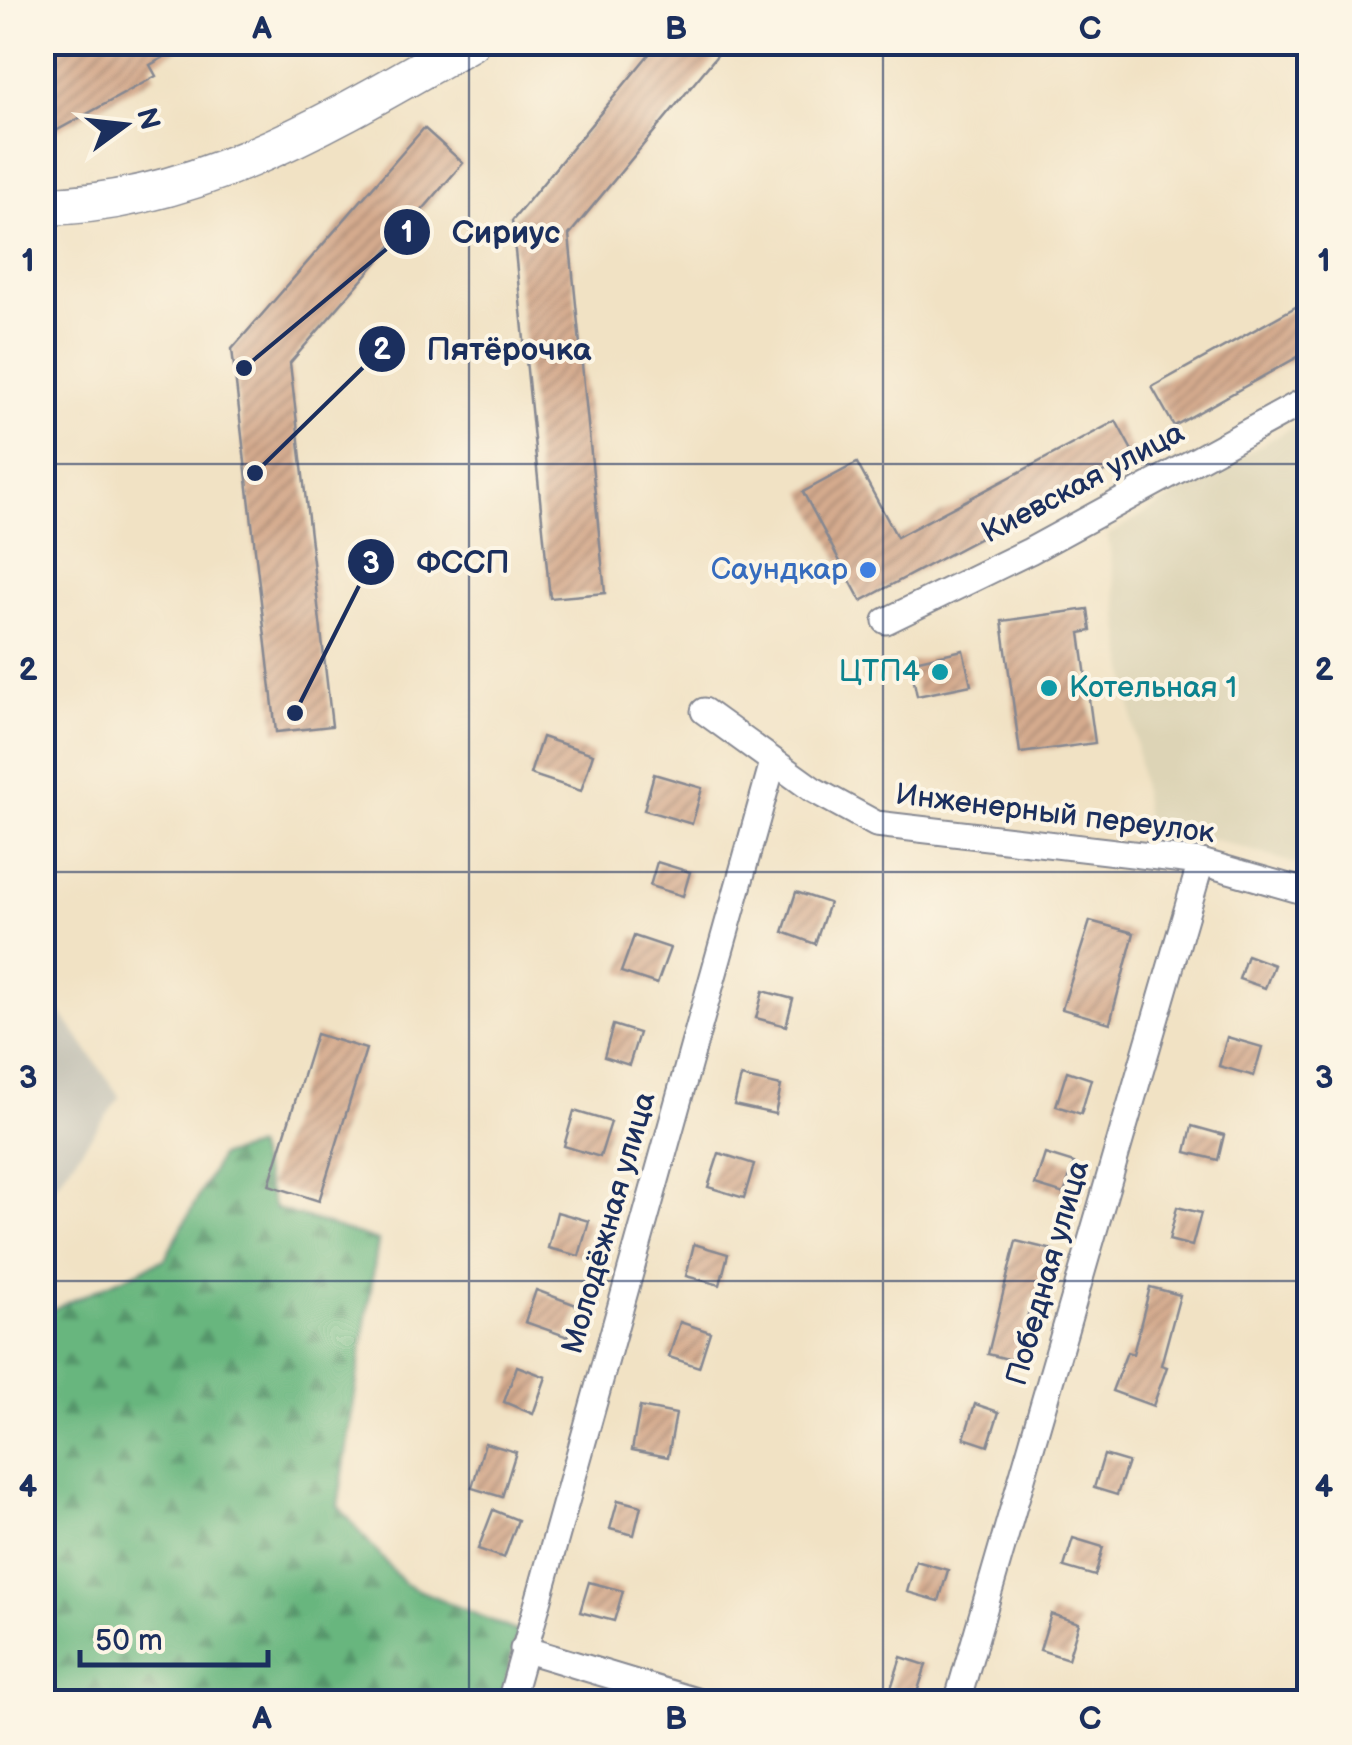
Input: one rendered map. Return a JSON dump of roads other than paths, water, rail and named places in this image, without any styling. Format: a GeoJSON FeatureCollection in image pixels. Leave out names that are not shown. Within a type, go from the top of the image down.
{"type":"FeatureCollection","features":[{"type":"Feature","properties":{"kind":"main road"},"geometry":{"type":"LineString","coordinates":[[42,206],[161,190],[273,148],[470,42]]}},
{"type":"Feature","properties":{"kind":"street","name":"Киевская улица"},"geometry":{"type":"LineString","coordinates":[[886,621],[1030,550],[1310,398]]}},
{"type":"Feature","properties":{"kind":"street","name":"Инженерный переулок"},"geometry":{"type":"LineString","coordinates":[[704,711],[773,762],[876,824],[1201,862],[1310,893]]}},
{"type":"Feature","properties":{"kind":"street","name":"Молодёжная улица"},"geometry":{"type":"LineString","coordinates":[[510,1702],[773,762]]}},
{"type":"Feature","properties":{"kind":"street","name":"Победная улица"},"geometry":{"type":"LineString","coordinates":[[957,1702],[1201,862]]}},
{"type":"Feature","properties":{"kind":"street"},"geometry":{"type":"LineString","coordinates":[[523,1649],[699,1702]]}},
{"type":"Feature","properties":{"kind":"place","name":"Сириус"},"geometry":{"type":"Point","coordinates":[244,368]}},
{"type":"Feature","properties":{"kind":"place","name":"Пятёрочка"},"geometry":{"type":"Point","coordinates":[255,473]}},
{"type":"Feature","properties":{"kind":"place","name":"Саундкар"},"geometry":{"type":"Point","coordinates":[868,570]}},
{"type":"Feature","properties":{"kind":"place","name":"ЦТП4"},"geometry":{"type":"Point","coordinates":[940,672]}},
{"type":"Feature","properties":{"kind":"place","name":"Котельная 1"},"geometry":{"type":"Point","coordinates":[1049,688]}},
{"type":"Feature","properties":{"kind":"place","name":"ФССП"},"geometry":{"type":"Point","coordinates":[295,713]}}]}
